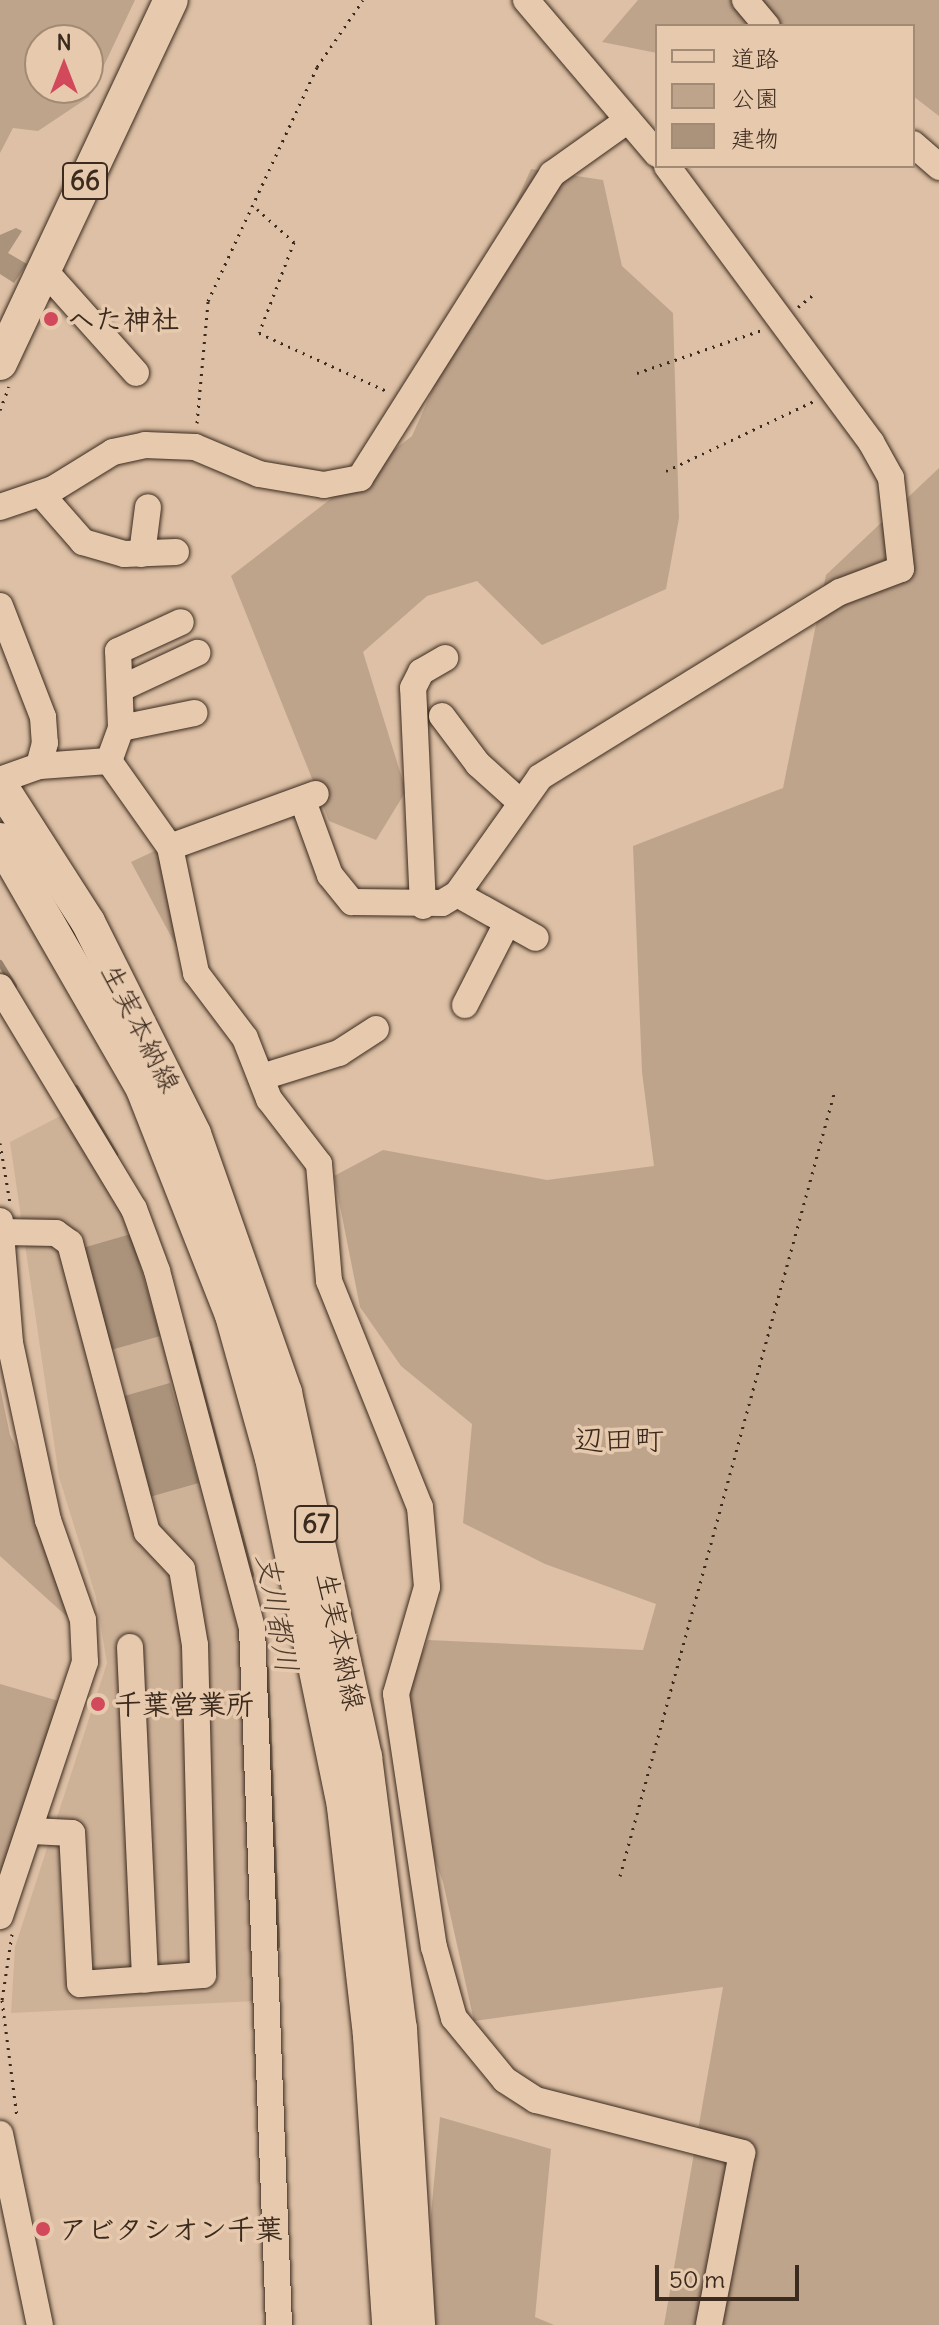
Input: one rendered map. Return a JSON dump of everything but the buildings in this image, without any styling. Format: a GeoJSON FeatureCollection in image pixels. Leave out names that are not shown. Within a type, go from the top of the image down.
{"type":"FeatureCollection","features":[{"type":"Feature","properties":{"kind":"main road","name":"66"},"geometry":{"type":"LineString","coordinates":[[0,363],[171,0]]}},
{"type":"Feature","properties":{"kind":"main road","name":"生実本納線"},"geometry":{"type":"LineString","coordinates":[[0,783],[88,922],[194,1134],[285,1393],[365,1757],[400,2029],[418,2325]]}},
{"type":"Feature","properties":{"kind":"main road","name":"生実本納線"},"geometry":{"type":"LineString","coordinates":[[0,840],[143,1089],[232,1315],[272,1458],[344,1807],[370,2036],[389,2325]]}},
{"type":"Feature","properties":{"kind":"street"},"geometry":{"type":"LineString","coordinates":[[526,0],[655,152]]}},
{"type":"Feature","properties":{"kind":"street"},"geometry":{"type":"LineString","coordinates":[[745,0],[765,24]]}},
{"type":"Feature","properties":{"kind":"street"},"geometry":{"type":"LineString","coordinates":[[0,507],[41,494],[127,448],[195,447],[259,474],[339,483],[368,469],[552,174],[628,120]]}},
{"type":"Feature","properties":{"kind":"street"},"geometry":{"type":"LineString","coordinates":[[915,146],[939,167]]}},
{"type":"Feature","properties":{"kind":"street"},"geometry":{"type":"LineString","coordinates":[[170,847],[310,797],[330,875],[352,902],[423,906],[457,894],[540,777],[840,592],[901,569],[891,478],[834,392],[668,168]]}},
{"type":"Feature","properties":{"kind":"street"},"geometry":{"type":"LineString","coordinates":[[44,270],[136,373]]}},
{"type":"Feature","properties":{"kind":"street"},"geometry":{"type":"LineString","coordinates":[[41,494],[83,542],[142,554],[176,552]]}},
{"type":"Feature","properties":{"kind":"street"},"geometry":{"type":"LineString","coordinates":[[142,554],[148,507]]}},
{"type":"Feature","properties":{"kind":"street"},"geometry":{"type":"LineString","coordinates":[[0,606],[43,717],[39,766]]}},
{"type":"Feature","properties":{"kind":"street"},"geometry":{"type":"LineString","coordinates":[[109,761],[121,728],[124,687],[118,651],[147,631],[181,622]]}},
{"type":"Feature","properties":{"kind":"street"},"geometry":{"type":"LineString","coordinates":[[124,687],[197,653]]}},
{"type":"Feature","properties":{"kind":"street"},"geometry":{"type":"LineString","coordinates":[[423,906],[413,688],[421,672],[445,658]]}},
{"type":"Feature","properties":{"kind":"street"},"geometry":{"type":"LineString","coordinates":[[121,728],[194,713]]}},
{"type":"Feature","properties":{"kind":"street"},"geometry":{"type":"LineString","coordinates":[[442,716],[478,764],[520,802]]}},
{"type":"Feature","properties":{"kind":"street"},"geometry":{"type":"LineString","coordinates":[[0,783],[39,766],[109,761]]}},
{"type":"Feature","properties":{"kind":"street"},"geometry":{"type":"LineString","coordinates":[[109,761],[170,847],[187,955],[245,1038],[269,1099],[319,1164],[329,1281],[420,1507],[427,1587],[397,1708],[434,1947],[454,2018],[505,2080],[536,2100],[742,2153],[709,2325]]}},
{"type":"Feature","properties":{"kind":"street"},"geometry":{"type":"LineString","coordinates":[[457,894],[536,938]]}},
{"type":"Feature","properties":{"kind":"street"},"geometry":{"type":"LineString","coordinates":[[465,1005],[507,923]]}},
{"type":"Feature","properties":{"kind":"street"},"geometry":{"type":"LineString","coordinates":[[0,987],[134,1209],[157,1271],[252,1628],[279,2325]]}},
{"type":"Feature","properties":{"kind":"street"},"geometry":{"type":"LineString","coordinates":[[262,1077],[339,1053],[376,1029]]}},
{"type":"Feature","properties":{"kind":"street"},"geometry":{"type":"LineString","coordinates":[[0,1916],[81,1683],[84,1640],[48,1520],[10,1343],[1,1226],[56,1233],[70,1243],[147,1532],[182,1569],[195,1645],[203,1975],[80,1984],[72,1833],[32,1831]]}},
{"type":"Feature","properties":{"kind":"street"},"geometry":{"type":"LineString","coordinates":[[130,1647],[145,1980]]}},
{"type":"Feature","properties":{"kind":"street"},"geometry":{"type":"LineString","coordinates":[[0,2134],[40,2325]]}},
{"type":"Feature","properties":{"kind":"path"},"geometry":{"type":"LineString","coordinates":[[195,447],[208,301],[257,209],[317,67],[363,0]]}},
{"type":"Feature","properties":{"kind":"path"},"geometry":{"type":"LineString","coordinates":[[257,209],[294,242],[259,333],[410,400]]}},
{"type":"Feature","properties":{"kind":"path"},"geometry":{"type":"LineString","coordinates":[[637,373],[781,321],[814,294]]}},
{"type":"Feature","properties":{"kind":"path"},"geometry":{"type":"LineString","coordinates":[[666,471],[834,392]]}},
{"type":"Feature","properties":{"kind":"path"},"geometry":{"type":"LineString","coordinates":[[620,1876],[835,1090]]}},
{"type":"Feature","properties":{"kind":"shaded area","name":"千葉営業所"},"geometry":{"type":"Polygon","coordinates":[[[68,1112],[134,1226],[245,1630],[258,2001],[11,2013],[15,1947],[107,1663],[96,1597],[59,1477],[10,1142],[68,1112]]]}},
{"type":"Feature","properties":{"kind":"green space"},"geometry":{"type":"Polygon","coordinates":[[[0,0],[135,0],[104,65],[104,24],[24,24],[24,104],[78,104],[38,131],[13,128],[0,153],[0,0]]]}},
{"type":"Feature","properties":{"kind":"green space"},"geometry":{"type":"Polygon","coordinates":[[[638,0],[939,0],[939,116],[915,98],[915,24],[655,24],[655,53],[602,42],[638,0]]]}},
{"type":"Feature","properties":{"kind":"green space"},"geometry":{"type":"Polygon","coordinates":[[[531,169],[603,180],[622,266],[673,313],[679,518],[666,589],[542,645],[477,581],[427,596],[363,652],[406,791],[376,840],[329,821],[231,576],[412,436],[531,169]]]}},
{"type":"Feature","properties":{"kind":"green space"},"geometry":{"type":"Polygon","coordinates":[[[939,468],[939,2325],[664,2325],[723,1987],[474,2021],[443,1882],[388,1731],[428,1640],[643,1650],[656,1604],[545,1564],[463,1523],[472,1424],[401,1366],[360,1307],[334,1176],[383,1150],[547,1180],[654,1166],[642,1072],[633,846],[783,788],[826,575],[939,468]]]}},
{"type":"Feature","properties":{"kind":"green space"},"geometry":{"type":"Polygon","coordinates":[[[163,847],[180,953],[131,862],[163,847]]]}},
{"type":"Feature","properties":{"kind":"green space"},"geometry":{"type":"Polygon","coordinates":[[[0,1387],[10,1435],[54,1524],[74,1623],[0,1556],[0,1387]]]}},
{"type":"Feature","properties":{"kind":"green space"},"geometry":{"type":"Polygon","coordinates":[[[0,1684],[66,1703],[0,1894],[0,1684]]]}},
{"type":"Feature","properties":{"kind":"green space"},"geometry":{"type":"Polygon","coordinates":[[[440,2117],[551,2149],[535,2317],[554,2325],[433,2325],[429,2236],[440,2117]]]}},
{"type":"Feature","properties":{"kind":"waterway","name":"支川都川"},"geometry":{"type":"LineString","coordinates":[[0,963],[14,986]]}},
{"type":"Feature","properties":{"kind":"waterway","name":"支川都川"},"geometry":{"type":"LineString","coordinates":[[76,1088],[115,1154]]}},
{"type":"Feature","properties":{"kind":"waterway","name":"支川都川"},"geometry":{"type":"LineString","coordinates":[[189,1343],[251,1575]]}},
{"type":"Feature","properties":{"kind":"waterway","name":"支川都川"},"geometry":{"type":"LineString","coordinates":[[266,1669],[277,1946]]}},
{"type":"Feature","properties":{"kind":"place","name":"へた神社"},"geometry":{"type":"Point","coordinates":[51,319]}},
{"type":"Feature","properties":{"kind":"place","name":"千葉営業所"},"geometry":{"type":"Point","coordinates":[98,1704]}},
{"type":"Feature","properties":{"kind":"place","name":"アビタシオン千葉"},"geometry":{"type":"Point","coordinates":[43,2229]}},
{"type":"Feature","properties":{"kind":"district","name":"辺田町"},"geometry":{"type":"Point","coordinates":[619,1439]}}]}
